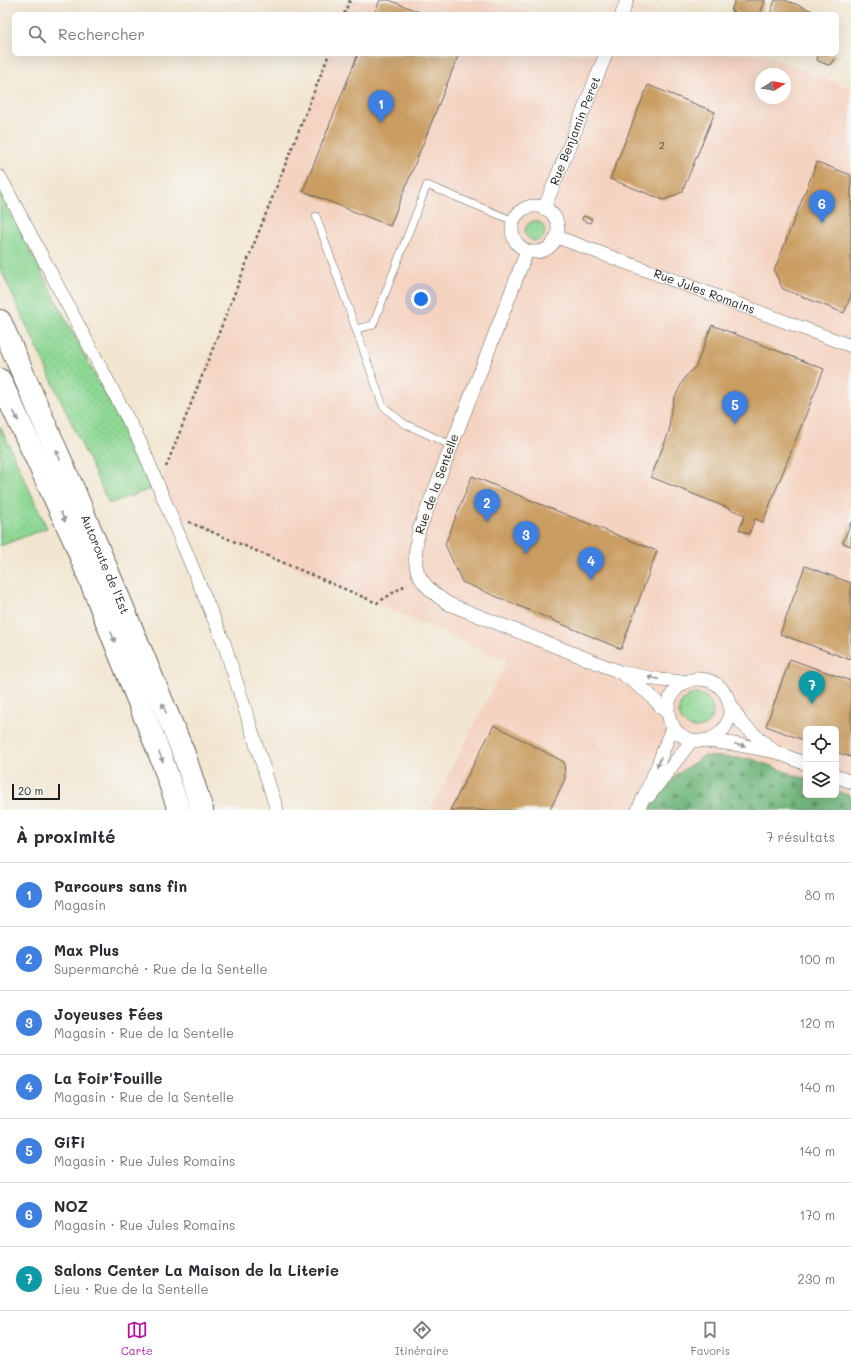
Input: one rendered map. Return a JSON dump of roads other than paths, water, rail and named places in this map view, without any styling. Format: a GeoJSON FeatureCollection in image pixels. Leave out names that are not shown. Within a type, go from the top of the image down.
{"type":"FeatureCollection","features":[{"type":"Feature","properties":{"kind":"highway","name":"Autoroute de l’Est"},"geometry":{"type":"LineString","coordinates":[[0,321],[77,498],[184,754],[202,810]]}},
{"type":"Feature","properties":{"kind":"highway","name":"Autoroute de l’Est"},"geometry":{"type":"LineString","coordinates":[[0,380],[74,542],[162,760],[179,810]]}},
{"type":"Feature","properties":{"kind":"street"},"geometry":{"type":"LineString","coordinates":[[623,12],[627,0]]}},
{"type":"Feature","properties":{"kind":"street","name":"Rue Benjamin Peret"},"geometry":{"type":"LineString","coordinates":[[544,209],[605,56]]}},
{"type":"Feature","properties":{"kind":"street"},"geometry":{"type":"LineString","coordinates":[[0,177],[140,442],[224,644],[277,810]]}},
{"type":"Feature","properties":{"kind":"street"},"geometry":{"type":"LineString","coordinates":[[530,207],[544,209],[554,217],[558,230],[557,237],[553,244],[542,252],[527,251],[516,242],[512,228],[514,221],[518,215],[530,207]]}},
{"type":"Feature","properties":{"kind":"street","name":"Rue Jules Romains"},"geometry":{"type":"LineString","coordinates":[[557,237],[851,346]]}},
{"type":"Feature","properties":{"kind":"street","name":"Rue de la Sentelle"},"geometry":{"type":"LineString","coordinates":[[527,251],[419,530],[415,546],[415,561],[418,574],[425,586],[448,604],[620,672],[662,680],[687,682]]}},
{"type":"Feature","properties":{"kind":"street","name":"Rue de la Sentelle"},"geometry":{"type":"LineString","coordinates":[[620,672],[648,693],[671,720]]}},
{"type":"Feature","properties":{"kind":"street"},"geometry":{"type":"LineString","coordinates":[[776,752],[742,724],[729,699],[718,685],[701,679],[687,682],[678,687],[672,695],[669,705],[671,720],[678,732],[684,737],[776,752],[803,763]]}},
{"type":"Feature","properties":{"kind":"street"},"geometry":{"type":"LineString","coordinates":[[638,810],[668,772],[698,740],[713,738],[721,733],[730,717],[729,699]]}},
{"type":"Feature","properties":{"kind":"street"},"geometry":{"type":"LineString","coordinates":[[638,810],[657,767],[671,720]]}},
{"type":"Feature","properties":{"kind":"street"},"geometry":{"type":"LineString","coordinates":[[839,777],[851,782]]}},
{"type":"Feature","properties":{"kind":"lane"},"geometry":{"type":"LineString","coordinates":[[356,329],[373,325],[427,185],[514,221]]}},
{"type":"Feature","properties":{"kind":"lane"},"geometry":{"type":"LineString","coordinates":[[316,216],[383,406],[403,423],[451,445]]}},
{"type":"Feature","properties":{"kind":"place","name":"Parcours sans fin"},"geometry":{"type":"Point","coordinates":[381,123]}},
{"type":"Feature","properties":{"kind":"place","name":"NOZ"},"geometry":{"type":"Point","coordinates":[822,223]}},
{"type":"Feature","properties":{"kind":"place","name":"GiFi"},"geometry":{"type":"Point","coordinates":[735,424]}},
{"type":"Feature","properties":{"kind":"place","name":"Max Plus"},"geometry":{"type":"Point","coordinates":[487,522]}},
{"type":"Feature","properties":{"kind":"place","name":"Joyeuses Fées"},"geometry":{"type":"Point","coordinates":[526,554]}},
{"type":"Feature","properties":{"kind":"place","name":"La Foir'Fouille"},"geometry":{"type":"Point","coordinates":[591,580]}},
{"type":"Feature","properties":{"kind":"place","name":"Salons Center La Maison de la Literie"},"geometry":{"type":"Point","coordinates":[812,704]}}]}
